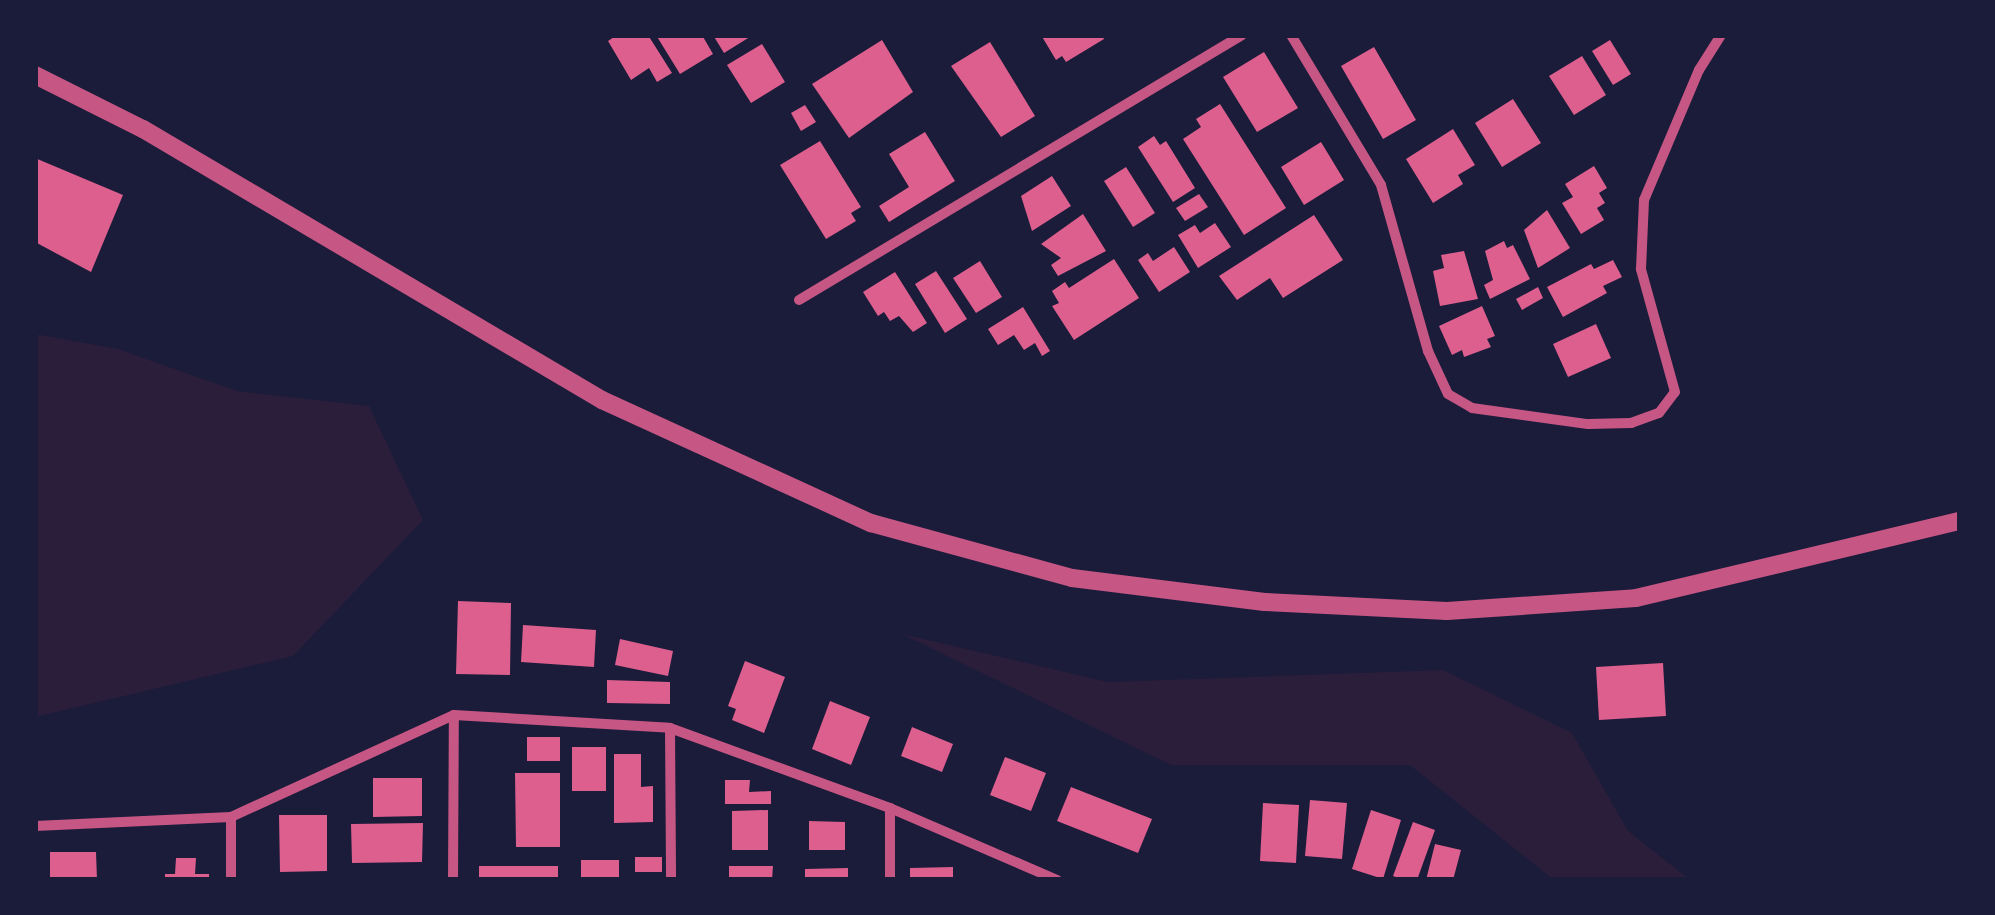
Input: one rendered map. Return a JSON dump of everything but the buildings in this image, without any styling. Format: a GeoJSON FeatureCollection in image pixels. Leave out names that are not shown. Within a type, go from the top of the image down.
{"type":"FeatureCollection","features":[{"type":"Feature","properties":{"kind":"street"},"geometry":{"type":"LineString","coordinates":[[799,300],[1242,35]]}},
{"type":"Feature","properties":{"kind":"street"},"geometry":{"type":"LineString","coordinates":[[1291,35],[1381,185],[1428,351],[1448,394],[1472,408],[1588,424],[1630,423],[1658,414],[1675,392],[1642,269],[1644,200],[1698,70],[1722,35]]}},
{"type":"Feature","properties":{"kind":"street"},"geometry":{"type":"LineString","coordinates":[[35,75],[144,128],[602,400],[871,522],[1072,578],[1265,602],[1447,611],[1636,598],[1960,522]]}},
{"type":"Feature","properties":{"kind":"street"},"geometry":{"type":"LineString","coordinates":[[453,880],[454,716]]}},
{"type":"Feature","properties":{"kind":"street"},"geometry":{"type":"LineString","coordinates":[[35,826],[231,817],[454,716],[670,728],[890,808],[1057,880]]}},
{"type":"Feature","properties":{"kind":"street"},"geometry":{"type":"LineString","coordinates":[[670,728],[671,880]]}},
{"type":"Feature","properties":{"kind":"street"},"geometry":{"type":"LineString","coordinates":[[890,808],[890,880]]}},
{"type":"Feature","properties":{"kind":"street"},"geometry":{"type":"LineString","coordinates":[[231,817],[231,880]]}},
{"type":"Feature","properties":{"kind":"shaded area"},"geometry":{"type":"Polygon","coordinates":[[[35,334],[118,349],[237,391],[369,406],[423,520],[293,656],[35,717],[35,334]]]}},
{"type":"Feature","properties":{"kind":"shaded area"},"geometry":{"type":"Polygon","coordinates":[[[902,634],[1108,682],[1443,670],[1572,733],[1628,831],[1690,880],[1554,880],[1410,765],[1171,765],[902,634]]]}}]}
